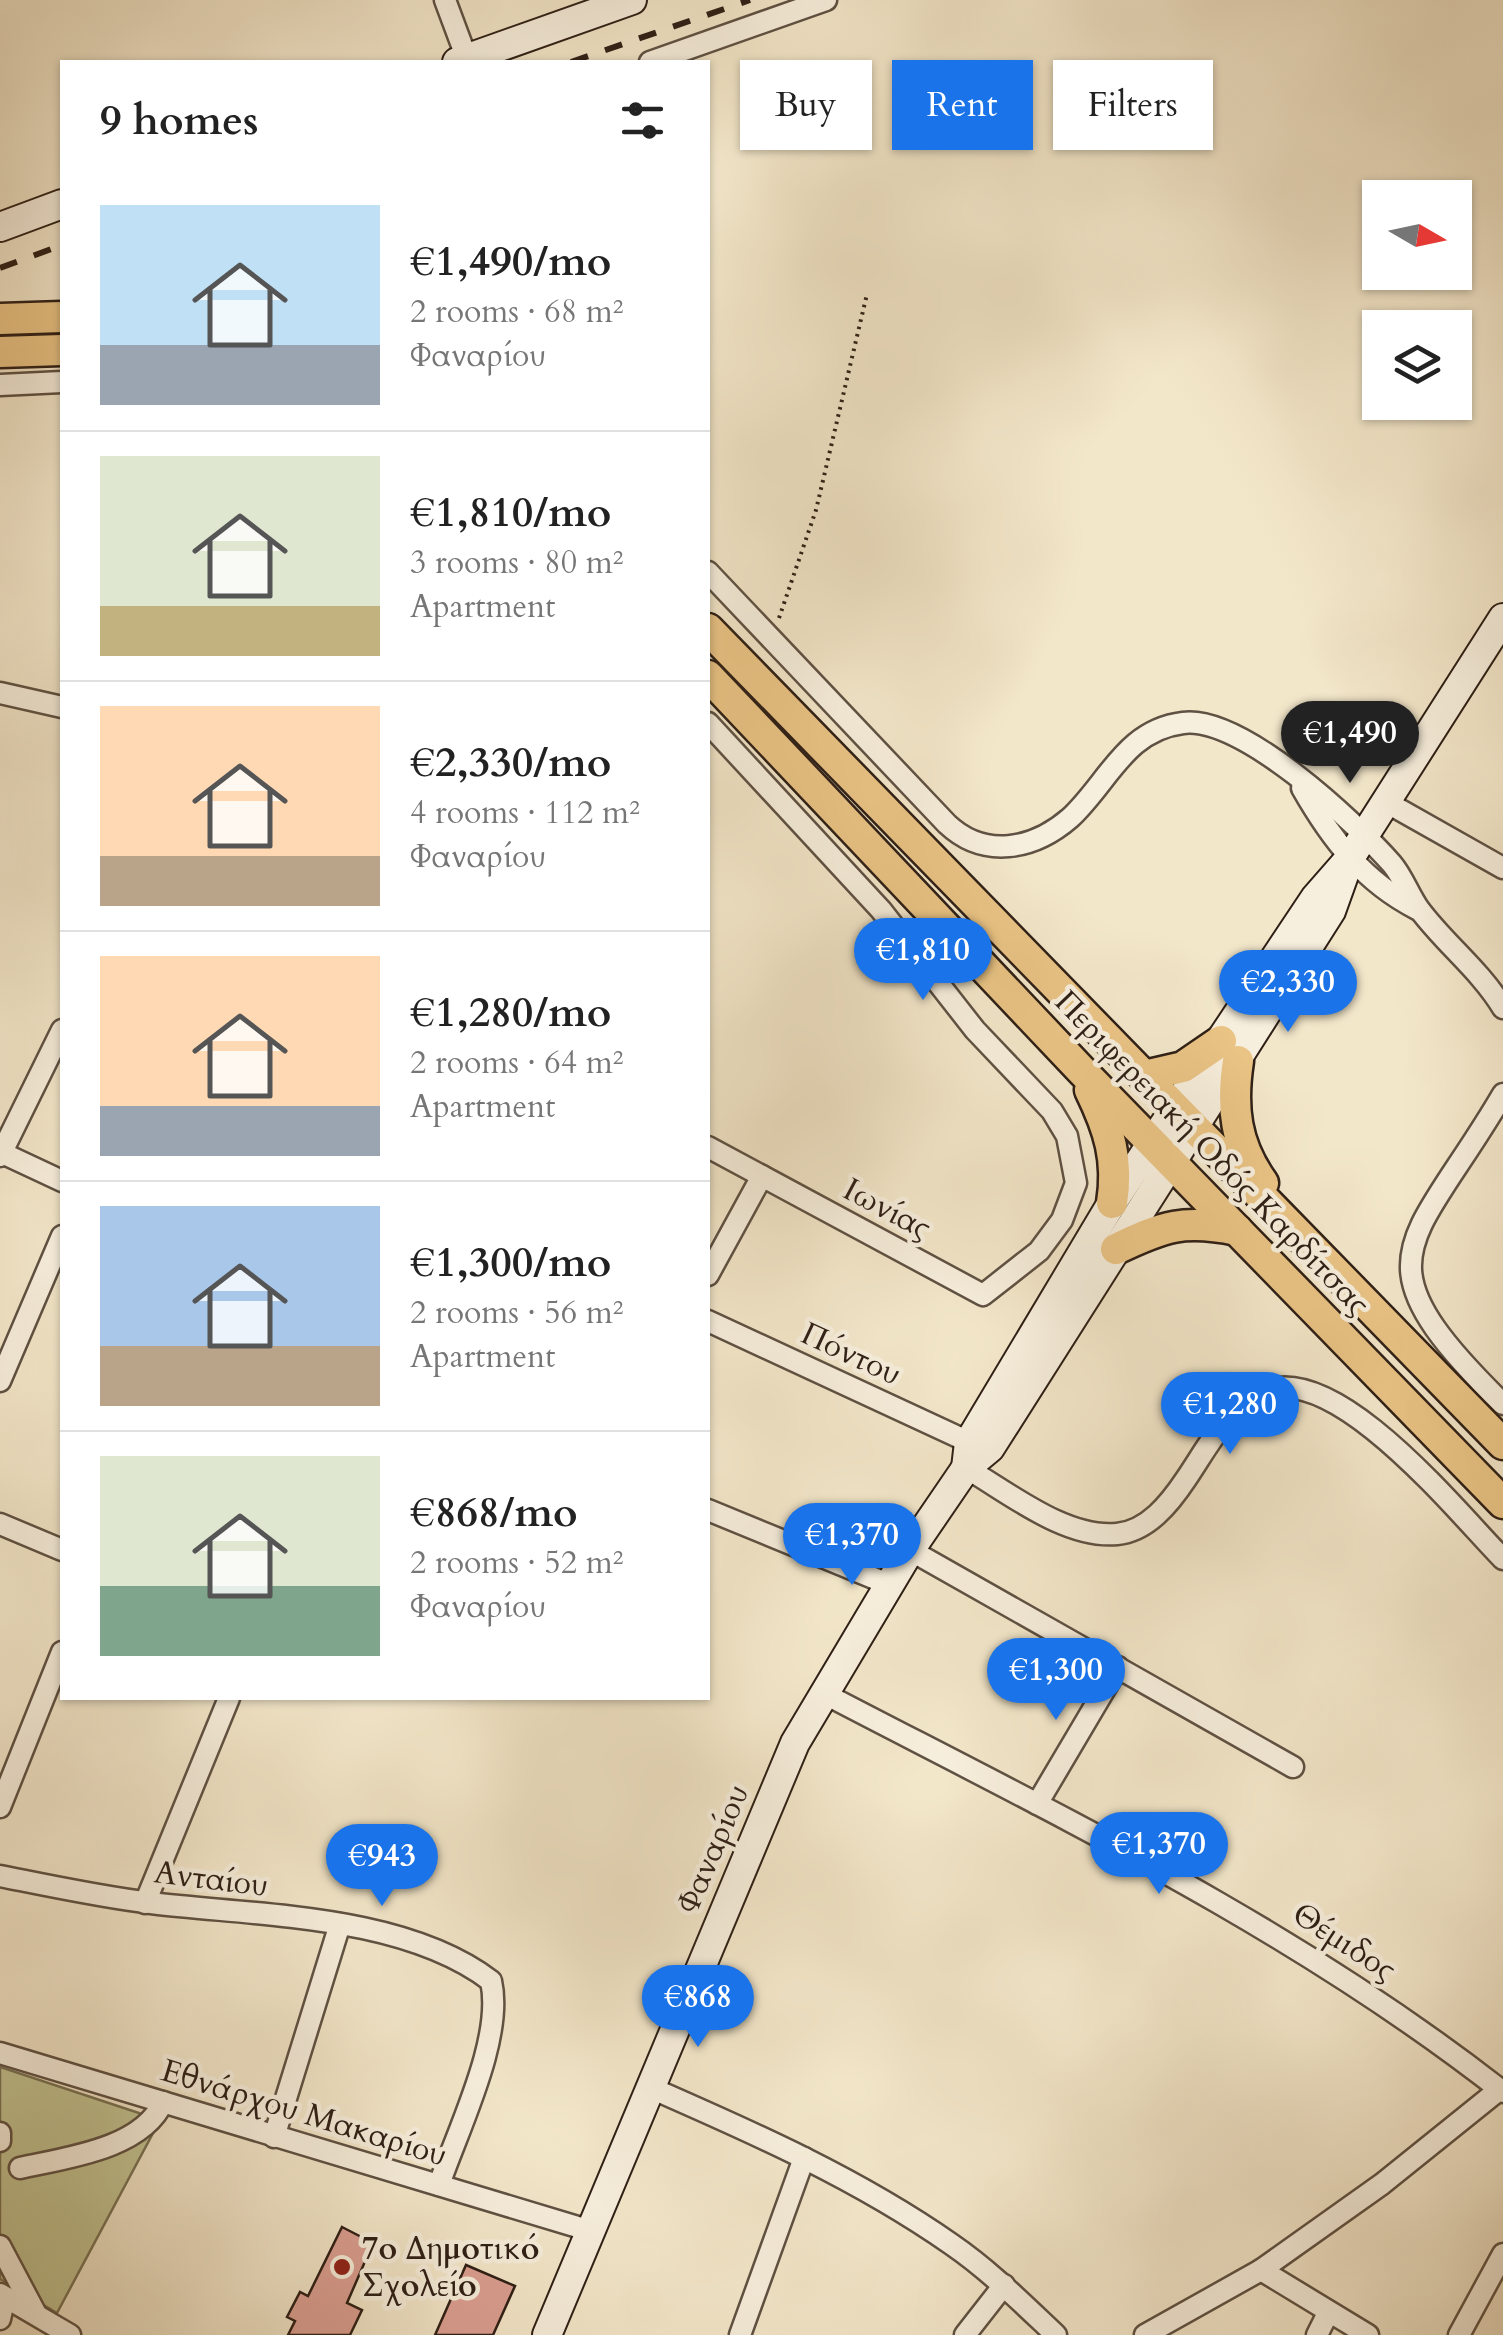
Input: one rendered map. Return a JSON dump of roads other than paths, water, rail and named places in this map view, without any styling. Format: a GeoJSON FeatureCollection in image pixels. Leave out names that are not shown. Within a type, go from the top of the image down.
{"type":"FeatureCollection","features":[{"type":"Feature","properties":{"kind":"main road"},"geometry":{"type":"LineString","coordinates":[[465,60],[632,0]]}},
{"type":"Feature","properties":{"kind":"main road"},"geometry":{"type":"LineString","coordinates":[[0,227],[60,205]]}},
{"type":"Feature","properties":{"kind":"main road"},"geometry":{"type":"LineString","coordinates":[[0,319],[60,317]]}},
{"type":"Feature","properties":{"kind":"main road"},"geometry":{"type":"LineString","coordinates":[[0,352],[60,350]]}},
{"type":"Feature","properties":{"kind":"main road","name":"Φαναρίου"},"geometry":{"type":"LineString","coordinates":[[967,1455],[990,1448],[1116,1249],[1161,1152],[1323,905],[1503,618]]}},
{"type":"Feature","properties":{"kind":"main road","name":"Περιφερειακή Οδός Καρδίτσας"},"geometry":{"type":"LineString","coordinates":[[710,631],[1503,1444]]}},
{"type":"Feature","properties":{"kind":"main road","name":"Περιφερειακή Οδός Καρδίτσας"},"geometry":{"type":"LineString","coordinates":[[710,678],[1081,1070],[1503,1503]]}},
{"type":"Feature","properties":{"kind":"main road"},"geometry":{"type":"LineString","coordinates":[[1144,1076],[1229,1051],[1240,1141],[1284,1220]]}},
{"type":"Feature","properties":{"kind":"main road"},"geometry":{"type":"LineString","coordinates":[[1081,1070],[1112,1138],[1116,1162],[1112,1203]]}},
{"type":"Feature","properties":{"kind":"main road","name":"Φαναρίου"},"geometry":{"type":"LineString","coordinates":[[547,2335],[795,1742],[1112,1203],[1161,1152]]}},
{"type":"Feature","properties":{"kind":"main road"},"geometry":{"type":"LineString","coordinates":[[1116,1249],[1177,1224],[1202,1223],[1238,1230]]}},
{"type":"Feature","properties":{"kind":"street"},"geometry":{"type":"LineString","coordinates":[[445,0],[462,60]]}},
{"type":"Feature","properties":{"kind":"street"},"geometry":{"type":"LineString","coordinates":[[656,60],[826,0]]}},
{"type":"Feature","properties":{"kind":"street"},"geometry":{"type":"LineString","coordinates":[[0,385],[60,382]]}},
{"type":"Feature","properties":{"kind":"street"},"geometry":{"type":"LineString","coordinates":[[710,574],[947,824],[975,843],[1015,846],[1045,834],[1075,812],[1133,744],[1148,733],[1180,723],[1204,723],[1237,734],[1298,782],[1324,827],[1357,846],[1382,891],[1420,910],[1503,1008]]}},
{"type":"Feature","properties":{"kind":"street"},"geometry":{"type":"LineString","coordinates":[[0,693],[60,706]]}},
{"type":"Feature","properties":{"kind":"street","name":"Ιωνίας"},"geometry":{"type":"LineString","coordinates":[[710,725],[881,910],[967,1020],[1052,1111],[1067,1136],[1076,1183],[1062,1220],[1038,1251],[982,1295],[710,1148]]}},
{"type":"Feature","properties":{"kind":"street"},"geometry":{"type":"LineString","coordinates":[[1386,802],[1503,868]]}},
{"type":"Feature","properties":{"kind":"street"},"geometry":{"type":"LineString","coordinates":[[60,1034],[1,1154],[60,1180]]}},
{"type":"Feature","properties":{"kind":"street"},"geometry":{"type":"LineString","coordinates":[[1503,1094],[1422,1222],[1408,1268],[1414,1294],[1434,1332],[1503,1404]]}},
{"type":"Feature","properties":{"kind":"street"},"geometry":{"type":"LineString","coordinates":[[710,1272],[762,1176]]}},
{"type":"Feature","properties":{"kind":"street"},"geometry":{"type":"LineString","coordinates":[[0,1380],[60,1241]]}},
{"type":"Feature","properties":{"kind":"street","name":"Πόντου"},"geometry":{"type":"LineString","coordinates":[[710,1322],[967,1455],[1076,1528],[1119,1534],[1146,1523],[1166,1506],[1222,1426],[1244,1404],[1270,1389],[1299,1387],[1321,1392],[1358,1416],[1503,1559]]}},
{"type":"Feature","properties":{"kind":"street"},"geometry":{"type":"LineString","coordinates":[[710,1511],[888,1584]]}},
{"type":"Feature","properties":{"kind":"street"},"geometry":{"type":"LineString","coordinates":[[0,1524],[60,1549]]}},
{"type":"Feature","properties":{"kind":"street"},"geometry":{"type":"LineString","coordinates":[[910,1550],[1294,1766]]}},
{"type":"Feature","properties":{"kind":"street"},"geometry":{"type":"LineString","coordinates":[[0,1807],[60,1657]]}},
{"type":"Feature","properties":{"kind":"street"},"geometry":{"type":"LineString","coordinates":[[1037,1804],[1118,1668]]}},
{"type":"Feature","properties":{"kind":"street","name":"Θέμιδος"},"geometry":{"type":"LineString","coordinates":[[822,1694],[1253,1919],[1414,2023],[1502,2091]]}},
{"type":"Feature","properties":{"kind":"street"},"geometry":{"type":"LineString","coordinates":[[145,1903],[228,1700]]}},
{"type":"Feature","properties":{"kind":"street","name":"Ανταίου"},"geometry":{"type":"LineString","coordinates":[[0,1876],[145,1903],[340,1924],[455,1957],[492,1981],[495,1997],[490,2037],[438,2185]]}},
{"type":"Feature","properties":{"kind":"street"},"geometry":{"type":"LineString","coordinates":[[274,2137],[340,1924]]}},
{"type":"Feature","properties":{"kind":"street","name":"Εθνάρχου Μακαρίου"},"geometry":{"type":"LineString","coordinates":[[0,2054],[591,2231]]}},
{"type":"Feature","properties":{"kind":"street"},"geometry":{"type":"LineString","coordinates":[[651,2088],[804,2158],[953,2244],[1056,2335]]}},
{"type":"Feature","properties":{"kind":"street"},"geometry":{"type":"LineString","coordinates":[[1146,2335],[1261,2270],[1382,2184],[1502,2091]]}},
{"type":"Feature","properties":{"kind":"street"},"geometry":{"type":"LineString","coordinates":[[20,2168],[110,2144],[145,2126],[163,2102]]}},
{"type":"Feature","properties":{"kind":"street"},"geometry":{"type":"LineString","coordinates":[[0,2133],[0,2141]]}},
{"type":"Feature","properties":{"kind":"street"},"geometry":{"type":"LineString","coordinates":[[740,2335],[804,2158]]}},
{"type":"Feature","properties":{"kind":"street"},"geometry":{"type":"LineString","coordinates":[[0,2246],[37,2316]]}},
{"type":"Feature","properties":{"kind":"street"},"geometry":{"type":"LineString","coordinates":[[1458,2335],[1503,2254]]}},
{"type":"Feature","properties":{"kind":"street"},"geometry":{"type":"LineString","coordinates":[[1261,2270],[1368,2335]]}},
{"type":"Feature","properties":{"kind":"street"},"geometry":{"type":"LineString","coordinates":[[965,2335],[1004,2286]]}},
{"type":"Feature","properties":{"kind":"street"},"geometry":{"type":"LineString","coordinates":[[0,2319],[2,2295],[70,2335]]}},
{"type":"Feature","properties":{"kind":"street"},"geometry":{"type":"LineString","coordinates":[[1316,2335],[1328,2313]]}},
{"type":"Feature","properties":{"kind":"railway"},"geometry":{"type":"LineString","coordinates":[[577,60],[750,0]]}},
{"type":"Feature","properties":{"kind":"railway"},"geometry":{"type":"LineString","coordinates":[[0,268],[60,246]]}},
{"type":"Feature","properties":{"kind":"place","name":"7ο Δημοτικό Σχολείο"},"geometry":{"type":"Point","coordinates":[342,2267]}}]}
